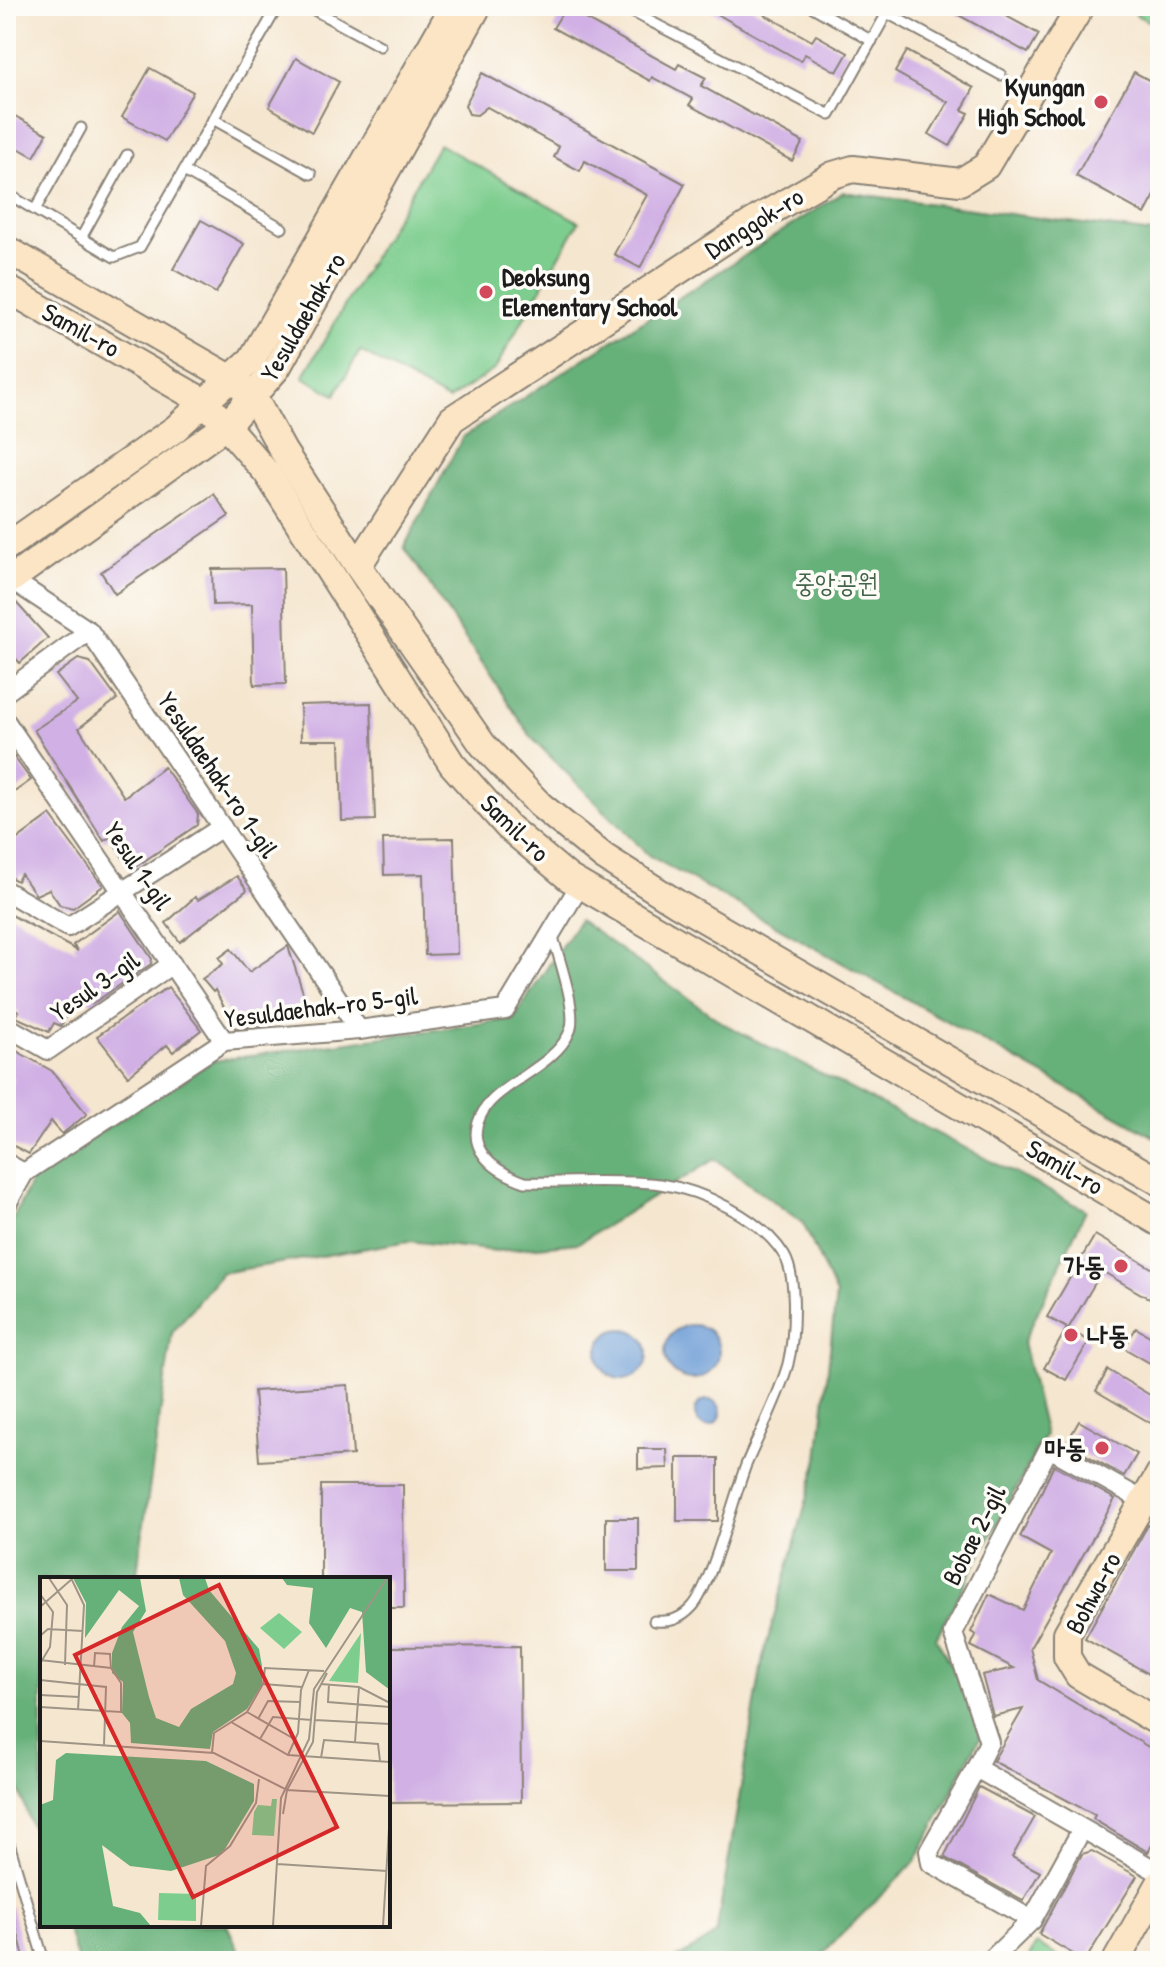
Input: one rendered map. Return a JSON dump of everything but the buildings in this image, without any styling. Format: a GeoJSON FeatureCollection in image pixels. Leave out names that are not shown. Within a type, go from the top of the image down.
{"type":"FeatureCollection","features":[{"type":"Feature","properties":{"kind":"main road","name":"Yesuldaehak-ro"},"geometry":{"type":"LineString","coordinates":[[6,547],[175,429],[252,359],[454,6]]}},
{"type":"Feature","properties":{"kind":"main road","name":"Yesuldaehak-ro"},"geometry":{"type":"LineString","coordinates":[[8,580],[227,425],[254,398],[277,368],[478,6]]}},
{"type":"Feature","properties":{"kind":"main road","name":"Danggok-ro"},"geometry":{"type":"LineString","coordinates":[[358,566],[452,419],[759,218],[833,175],[853,169],[960,182],[973,177],[986,166],[1081,6]]}},
{"type":"Feature","properties":{"kind":"main road","name":"Samil-ro"},"geometry":{"type":"LineString","coordinates":[[6,249],[232,379],[254,398],[283,451],[358,566],[483,745],[540,805],[604,857],[678,904],[1160,1182]]}},
{"type":"Feature","properties":{"kind":"main road","name":"Samil-ro"},"geometry":{"type":"LineString","coordinates":[[6,288],[206,403],[227,425],[267,473],[338,580],[452,764],[508,827],[580,885],[1160,1223]]}},
{"type":"Feature","properties":{"kind":"main road","name":"Bohwa-ro"},"geometry":{"type":"LineString","coordinates":[[1160,1473],[1152,1506],[1067,1633],[1067,1657],[1078,1675],[1160,1723]]}},
{"type":"Feature","properties":{"kind":"main road"},"geometry":{"type":"LineString","coordinates":[[1116,1961],[1160,1883]]}},
{"type":"Feature","properties":{"kind":"street","name":"Yesuldaehak-ro 1-gil"},"geometry":{"type":"LineString","coordinates":[[8,580],[89,631],[359,1030]]}},
{"type":"Feature","properties":{"kind":"street"},"geometry":{"type":"LineString","coordinates":[[6,692],[89,631]]}},
{"type":"Feature","properties":{"kind":"street","name":"Yesul 1-gil"},"geometry":{"type":"LineString","coordinates":[[6,722],[224,1041]]}},
{"type":"Feature","properties":{"kind":"street"},"geometry":{"type":"LineString","coordinates":[[6,891],[68,927],[222,827]]}},
{"type":"Feature","properties":{"kind":"street","name":"Yesuldaehak-ro 5-gil"},"geometry":{"type":"LineString","coordinates":[[6,1205],[24,1173],[224,1041],[359,1030],[505,1010],[580,885]]}},
{"type":"Feature","properties":{"kind":"street","name":"Yesul 3-gil"},"geometry":{"type":"LineString","coordinates":[[6,1026],[48,1050],[172,964]]}},
{"type":"Feature","properties":{"kind":"street"},"geometry":{"type":"LineString","coordinates":[[6,1163],[24,1173]]}},
{"type":"Feature","properties":{"kind":"street","name":"Bobae 2-gil"},"geometry":{"type":"LineString","coordinates":[[1032,1920],[931,1863],[928,1857],[989,1742],[953,1633],[1049,1448],[1152,1506]]}},
{"type":"Feature","properties":{"kind":"street"},"geometry":{"type":"LineString","coordinates":[[976,1768],[1081,1831],[1160,1873]]}},
{"type":"Feature","properties":{"kind":"street"},"geometry":{"type":"LineString","coordinates":[[990,1961],[1032,1920],[1081,1831]]}},
{"type":"Feature","properties":{"kind":"lane"},"geometry":{"type":"LineString","coordinates":[[6,193],[114,257],[140,247],[274,13],[288,6]]}},
{"type":"Feature","properties":{"kind":"lane"},"geometry":{"type":"LineString","coordinates":[[307,6],[380,46]]}},
{"type":"Feature","properties":{"kind":"lane"},"geometry":{"type":"LineString","coordinates":[[621,6],[830,115],[889,9],[1001,75]]}},
{"type":"Feature","properties":{"kind":"lane"},"geometry":{"type":"LineString","coordinates":[[811,6],[872,41]]}},
{"type":"Feature","properties":{"kind":"lane"},"geometry":{"type":"LineString","coordinates":[[213,119],[311,174]]}},
{"type":"Feature","properties":{"kind":"lane"},"geometry":{"type":"LineString","coordinates":[[35,210],[81,128]]}},
{"type":"Feature","properties":{"kind":"lane"},"geometry":{"type":"LineString","coordinates":[[81,238],[127,155]]}},
{"type":"Feature","properties":{"kind":"lane"},"geometry":{"type":"LineString","coordinates":[[184,171],[282,228]]}},
{"type":"Feature","properties":{"kind":"lane"},"geometry":{"type":"LineString","coordinates":[[552,934],[572,1028],[563,1044],[484,1109],[476,1140],[479,1152],[508,1176],[525,1182],[660,1184],[706,1199],[744,1218],[771,1240],[786,1257],[790,1276],[793,1298],[789,1361],[714,1555],[691,1608],[671,1622],[654,1621]]}},
{"type":"Feature","properties":{"kind":"lane"},"geometry":{"type":"LineString","coordinates":[[6,1833],[44,1961]]}},
{"type":"Feature","properties":{"kind":"green space"},"geometry":{"type":"Polygon","coordinates":[[[1140,6],[1160,6],[1160,27],[1136,15],[1140,6]]]}},
{"type":"Feature","properties":{"kind":"green space"},"geometry":{"type":"Polygon","coordinates":[[[439,144],[579,222],[495,369],[448,400],[360,351],[335,395],[303,377],[439,144]]]}},
{"type":"Feature","properties":{"kind":"green space","name":"중앙공원"},"geometry":{"type":"Polygon","coordinates":[[[843,192],[1160,234],[1160,1140],[648,855],[532,738],[404,547],[463,437],[843,192]]]}},
{"type":"Feature","properties":{"kind":"green space"},"geometry":{"type":"Polygon","coordinates":[[[579,920],[724,1024],[1086,1210],[1023,1343],[1045,1435],[936,1638],[985,1728],[916,1861],[815,1961],[673,1961],[716,1934],[763,1657],[818,1459],[836,1295],[803,1223],[715,1159],[578,1243],[497,1251],[409,1241],[221,1273],[172,1333],[136,1577],[40,1577],[40,1852],[6,1752],[6,1233],[35,1173],[213,1061],[513,1019],[579,920]]]}},
{"type":"Feature","properties":{"kind":"green space"},"geometry":{"type":"Polygon","coordinates":[[[67,1927],[228,1927],[244,1961],[78,1961],[67,1927]]]}},
{"type":"Feature","properties":{"kind":"green space"},"geometry":{"type":"Polygon","coordinates":[[[1036,1944],[1066,1961],[1027,1961],[1036,1944]]]}},
{"type":"Feature","properties":{"kind":"water"},"geometry":{"type":"Polygon","coordinates":[[[692,1325],[711,1333],[719,1352],[711,1371],[692,1379],[673,1371],[665,1352],[673,1333],[692,1325]]]}},
{"type":"Feature","properties":{"kind":"water"},"geometry":{"type":"Polygon","coordinates":[[[623,1329],[640,1337],[648,1354],[640,1371],[623,1379],[606,1371],[598,1354],[606,1337],[623,1329]]]}},
{"type":"Feature","properties":{"kind":"water"},"geometry":{"type":"Polygon","coordinates":[[[708,1400],[717,1404],[721,1413],[717,1422],[708,1426],[699,1422],[695,1413],[699,1404],[708,1400]]]}},
{"type":"Feature","properties":{"kind":"place","name":"Kyungan High School"},"geometry":{"type":"Point","coordinates":[1101,102]}},
{"type":"Feature","properties":{"kind":"place","name":"Deoksung Elementary School"},"geometry":{"type":"Point","coordinates":[486,292]}},
{"type":"Feature","properties":{"kind":"place","name":"가동"},"geometry":{"type":"Point","coordinates":[1121,1266]}},
{"type":"Feature","properties":{"kind":"place","name":"나동"},"geometry":{"type":"Point","coordinates":[1071,1335]}},
{"type":"Feature","properties":{"kind":"place","name":"마동"},"geometry":{"type":"Point","coordinates":[1102,1448]}}]}
